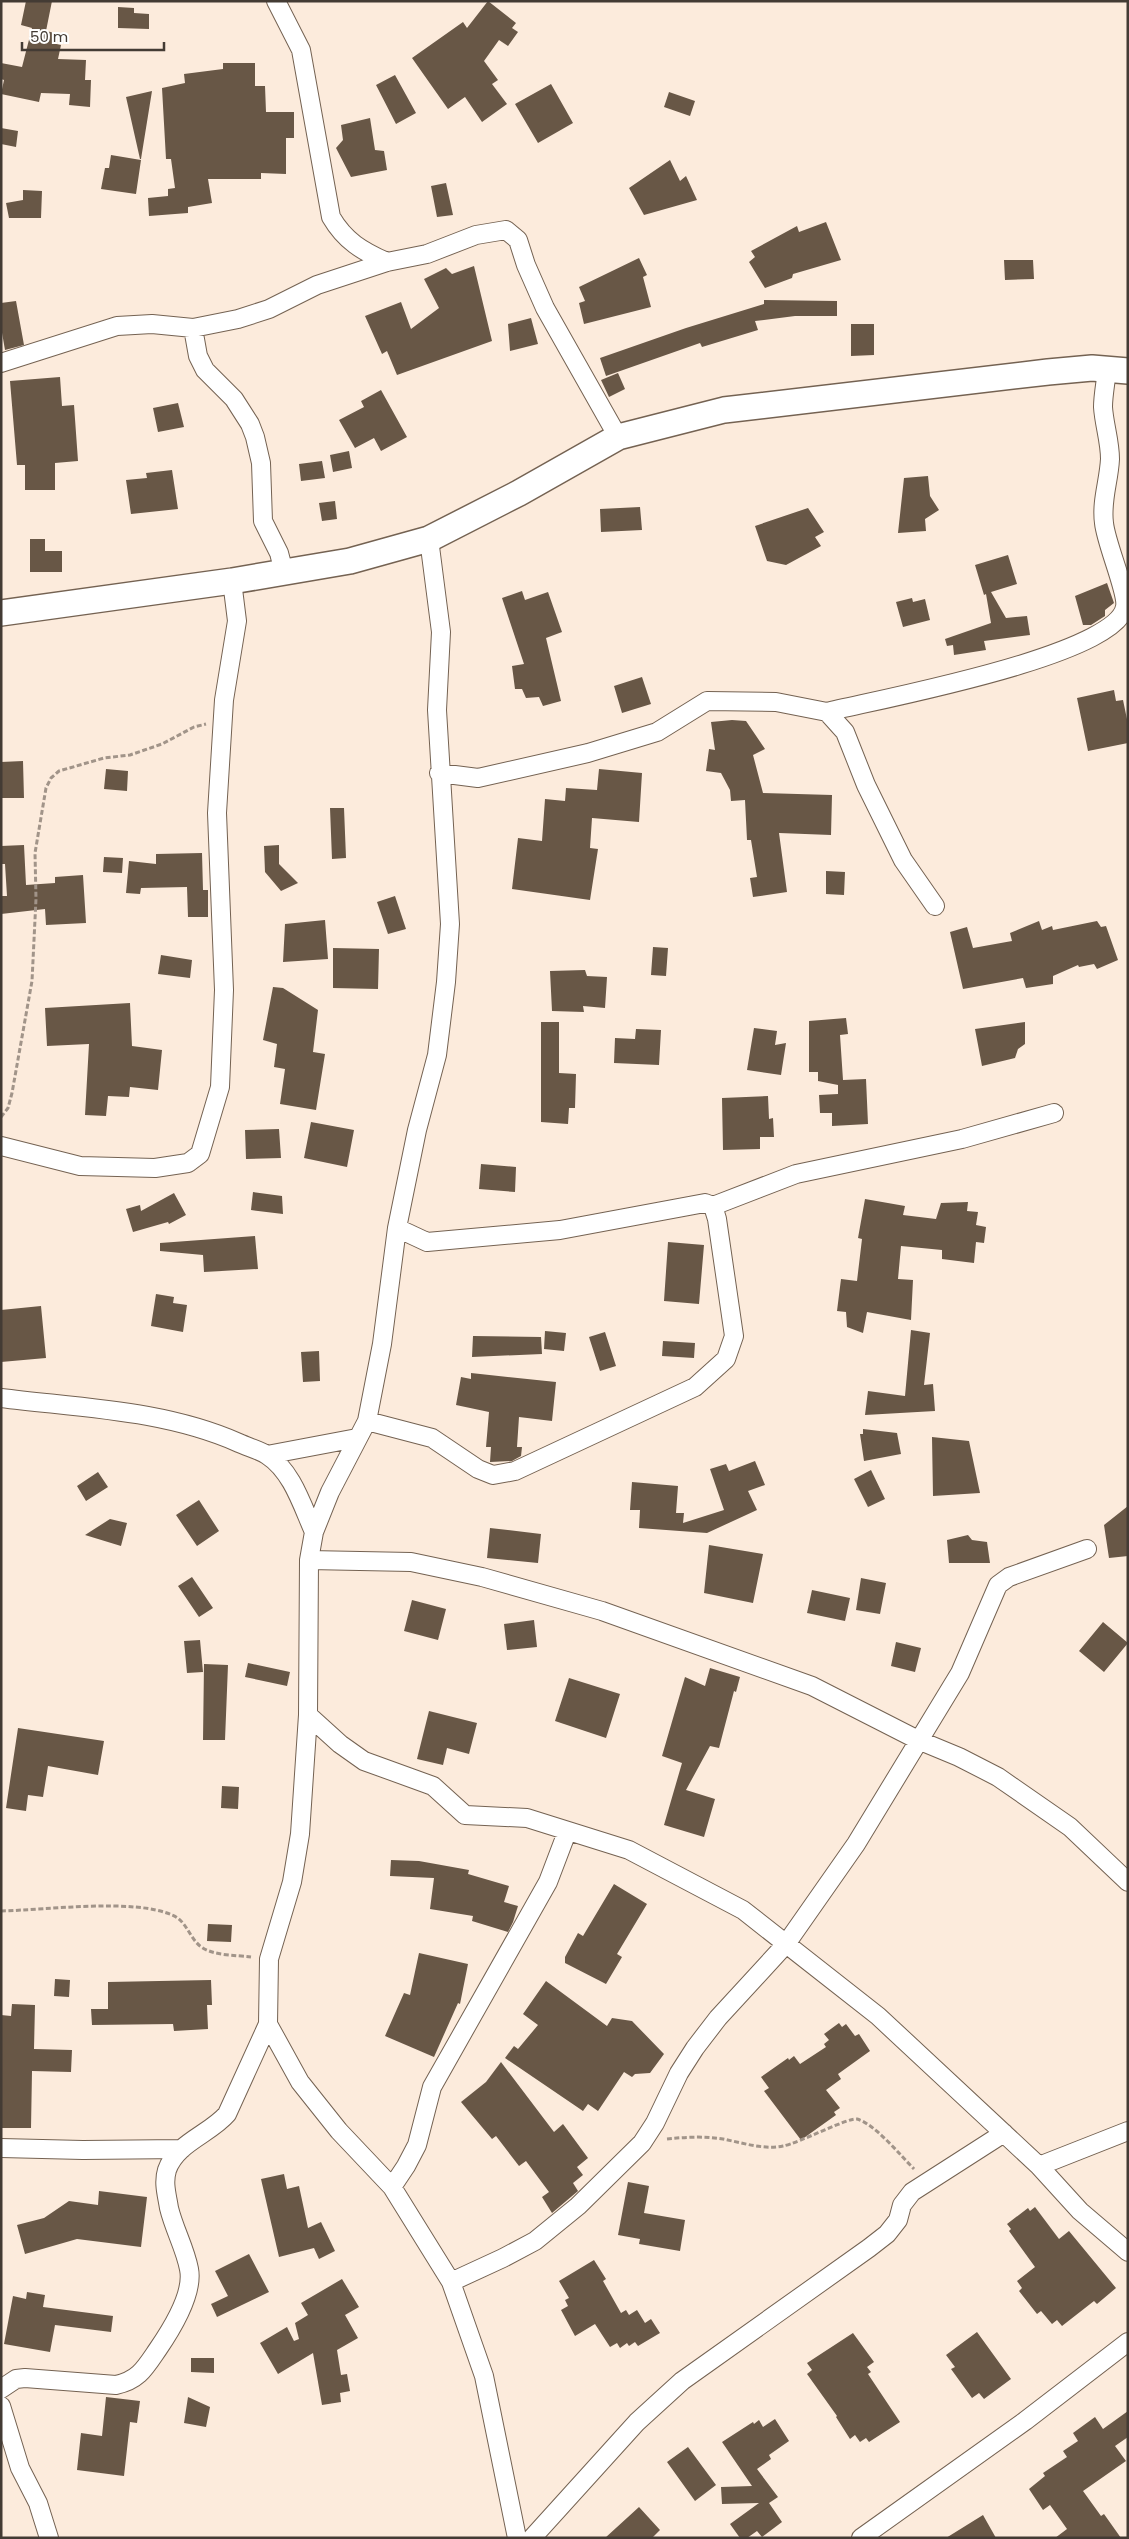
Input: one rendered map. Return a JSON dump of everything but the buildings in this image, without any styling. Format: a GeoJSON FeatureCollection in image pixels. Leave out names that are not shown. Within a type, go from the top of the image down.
{"type":"FeatureCollection","features":[{"type":"Feature","properties":{"kind":"main road"},"geometry":{"type":"LineString","coordinates":[[1,613],[232,581],[350,561],[430,540],[519,493],[618,437],[724,410],[1048,372],[1092,368],[1117,370]]}},
{"type":"Feature","properties":{"kind":"street"},"geometry":{"type":"LineString","coordinates":[[276,1],[301,50],[331,216],[339,230],[353,245],[387,262]]}},
{"type":"Feature","properties":{"kind":"street"},"geometry":{"type":"LineString","coordinates":[[1,363],[117,326],[152,324],[193,328],[238,319],[269,309],[317,285],[387,262],[427,254],[476,235],[506,230],[518,240],[526,265],[546,308],[618,437]]}},
{"type":"Feature","properties":{"kind":"street"},"geometry":{"type":"LineString","coordinates":[[193,328],[198,356],[206,370],[234,399],[254,437],[262,469],[263,520],[279,553],[284,572]]}},
{"type":"Feature","properties":{"kind":"street"},"geometry":{"type":"LineString","coordinates":[[439,773],[478,778],[588,753],[657,732],[707,701],[776,702],[827,712],[972,679],[1034,661],[1079,644],[1114,624],[1122,616],[1126,606],[1123,589],[1109,552],[1104,523],[1103,504],[1109,475],[1110,449],[1103,408],[1117,370]]}},
{"type":"Feature","properties":{"kind":"street"},"geometry":{"type":"LineString","coordinates":[[1,2389],[16,2379],[116,2385],[130,2382],[140,2374],[177,2319],[188,2286],[189,2270],[174,2228],[164,2183],[167,2170],[182,2149],[218,2125],[227,2114],[268,2024],[270,1959],[292,1882],[300,1834],[308,1716],[309,1560],[314,1532],[366,1421],[382,1344],[397,1228],[417,1130],[437,1055],[446,982],[450,924],[439,773],[438,710],[441,632],[430,540]]}},
{"type":"Feature","properties":{"kind":"street"},"geometry":{"type":"LineString","coordinates":[[1,1146],[80,1166],[155,1168],[188,1163],[200,1154],[220,1087],[224,990],[217,813],[222,720],[237,621],[232,581]]}},
{"type":"Feature","properties":{"kind":"street"},"geometry":{"type":"LineString","coordinates":[[827,712],[845,732],[866,785],[903,860],[935,906]]}},
{"type":"Feature","properties":{"kind":"street"},"geometry":{"type":"LineString","coordinates":[[397,1228],[428,1242],[560,1230],[705,1203],[713,1206],[796,1174],[962,1139],[1054,1113]]}},
{"type":"Feature","properties":{"kind":"street"},"geometry":{"type":"LineString","coordinates":[[366,1421],[432,1438],[478,1469],[493,1475],[515,1471],[695,1387],[726,1359],[734,1336],[717,1219],[713,1206]]}},
{"type":"Feature","properties":{"kind":"street"},"geometry":{"type":"LineString","coordinates":[[1,1398],[178,1421],[216,1433],[267,1455],[285,1473],[296,1490],[314,1532]]}},
{"type":"Feature","properties":{"kind":"street"},"geometry":{"type":"LineString","coordinates":[[267,1455],[357,1438]]}},
{"type":"Feature","properties":{"kind":"street"},"geometry":{"type":"LineString","coordinates":[[451,2282],[535,2241],[578,2206],[642,2143],[655,2124],[679,2073],[694,2048],[718,2018],[786,1944],[856,1844],[960,1673],[998,1585],[1009,1577],[1087,1549]]}},
{"type":"Feature","properties":{"kind":"street"},"geometry":{"type":"LineString","coordinates":[[309,1560],[411,1562],[482,1577],[602,1611],[812,1686],[918,1740],[959,1757],[998,1777],[1070,1827],[1128,1882]]}},
{"type":"Feature","properties":{"kind":"street"},"geometry":{"type":"LineString","coordinates":[[308,1716],[340,1744],[364,1761],[433,1786],[466,1816],[527,1818],[629,1850],[743,1910],[878,2016],[1039,2166],[1080,2211],[1128,2252]]}},
{"type":"Feature","properties":{"kind":"street"},"geometry":{"type":"LineString","coordinates":[[392,2187],[406,2166],[416,2144],[432,2087],[548,1882],[567,1832]]}},
{"type":"Feature","properties":{"kind":"street"},"geometry":{"type":"LineString","coordinates":[[268,2024],[300,2082],[339,2131],[392,2187],[451,2282],[484,2376],[517,2538]]}},
{"type":"Feature","properties":{"kind":"street"},"geometry":{"type":"LineString","coordinates":[[1039,2166],[1128,2131]]}},
{"type":"Feature","properties":{"kind":"street"},"geometry":{"type":"LineString","coordinates":[[532,2538],[637,2422],[682,2381],[887,2234],[898,2220],[902,2205],[912,2192],[1004,2133]]}},
{"type":"Feature","properties":{"kind":"street"},"geometry":{"type":"LineString","coordinates":[[1,2148],[83,2150],[182,2149]]}},
{"type":"Feature","properties":{"kind":"street"},"geometry":{"type":"LineString","coordinates":[[861,2538],[1026,2421],[1128,2342]]}},
{"type":"Feature","properties":{"kind":"street"},"geometry":{"type":"LineString","coordinates":[[1,2406],[20,2468],[38,2503],[49,2538]]}},
{"type":"Feature","properties":{"kind":"path"},"geometry":{"type":"LineString","coordinates":[[1,1117],[8,1108],[12,1093],[32,982],[36,899],[35,853],[46,788],[51,778],[59,771],[104,758],[130,755],[162,744],[194,727],[222,720]]}},
{"type":"Feature","properties":{"kind":"path"},"geometry":{"type":"LineString","coordinates":[[1,1911],[114,1906],[157,1910],[175,1915],[201,1947],[212,1952],[270,1959]]}},
{"type":"Feature","properties":{"kind":"path"},"geometry":{"type":"LineString","coordinates":[[642,2143],[685,2137],[706,2138],[755,2146],[780,2147],[793,2144],[849,2119],[856,2119],[863,2122],[893,2148],[927,2182]]}}]}
